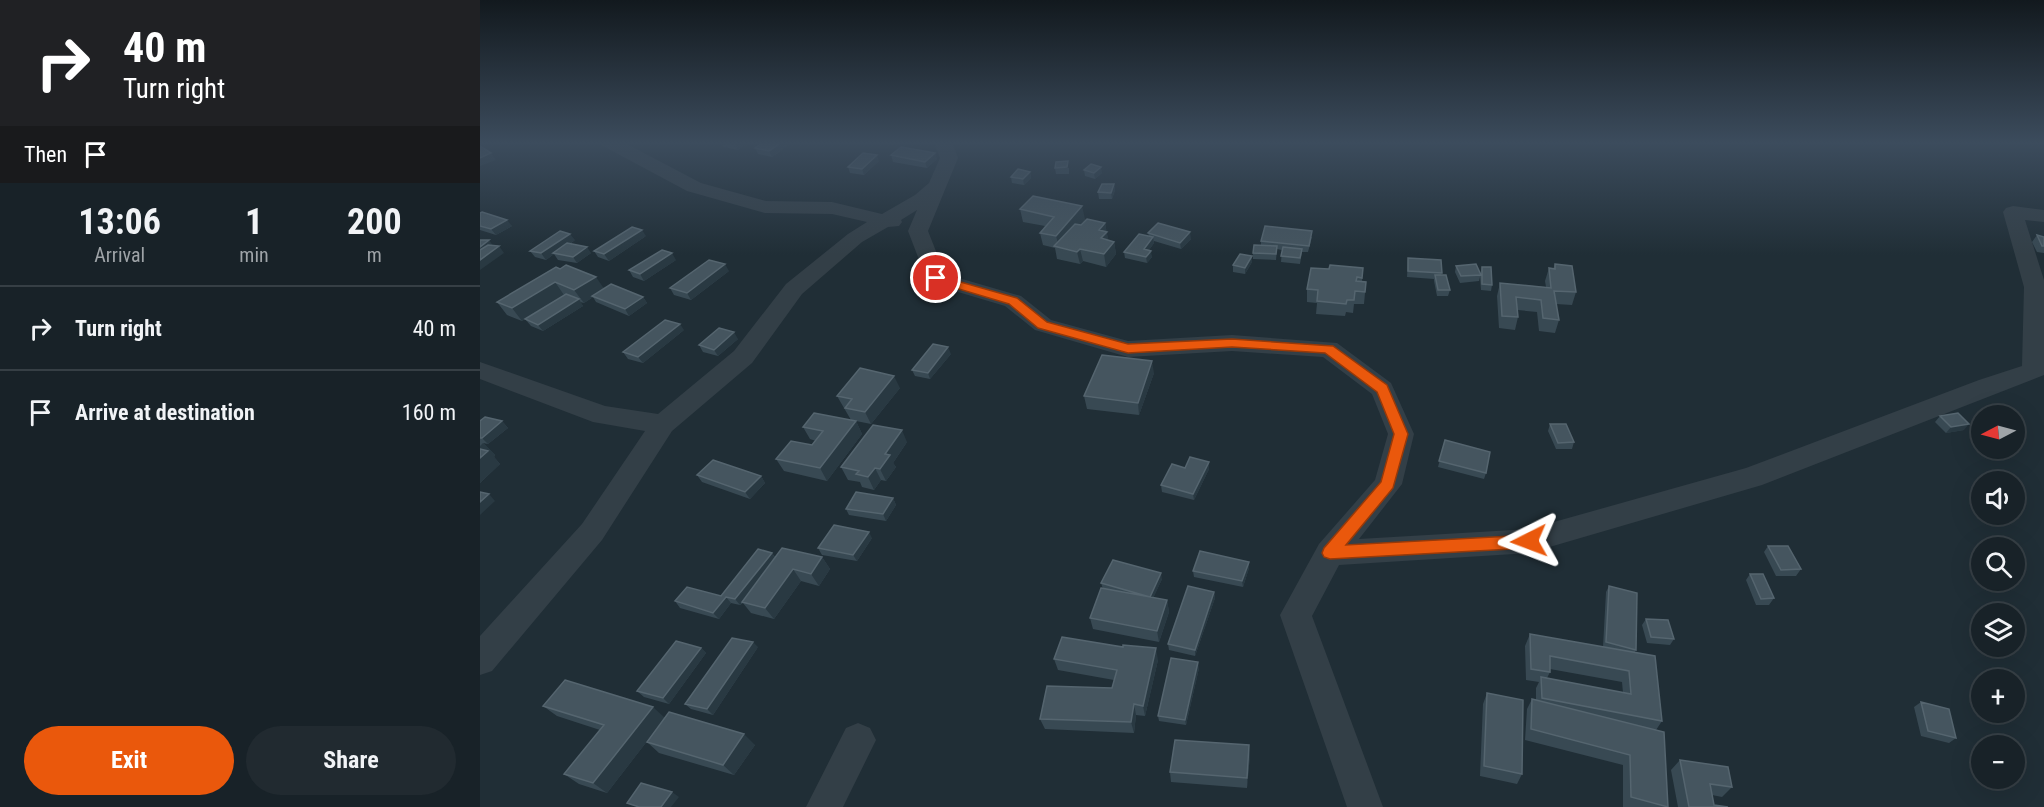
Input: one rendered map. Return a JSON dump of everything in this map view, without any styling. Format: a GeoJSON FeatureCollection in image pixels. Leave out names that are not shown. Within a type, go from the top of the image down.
{"type":"FeatureCollection","features":[{"type":"Feature","properties":{"kind":"street"},"geometry":{"type":"LineString","coordinates":[[680,180],[694,187],[765,207],[832,208],[886,220],[918,231]]}},
{"type":"Feature","properties":{"kind":"street"},"geometry":{"type":"LineString","coordinates":[[940,180],[918,231],[936,278],[1013,301],[1043,325],[1128,349],[1232,343],[1329,349],[1382,389],[1401,434],[1388,484],[1330,553],[1296,615],[1365,807]]}},
{"type":"Feature","properties":{"kind":"street"},"geometry":{"type":"LineString","coordinates":[[480,660],[592,532],[663,424],[743,357],[794,289],[855,238],[922,199],[937,186]]}},
{"type":"Feature","properties":{"kind":"street"},"geometry":{"type":"LineString","coordinates":[[1330,553],[1529,541],[1752,477],[1988,386],[2039,377],[2035,287],[2013,212],[2044,216]]}},
{"type":"Feature","properties":{"kind":"street"},"geometry":{"type":"LineString","coordinates":[[480,370],[602,415],[663,424]]}},
{"type":"Feature","properties":{"kind":"street"},"geometry":{"type":"LineString","coordinates":[[824,807],[858,740]]}},
{"type":"Feature","properties":{"kind":"building"},"geometry":{"type":"Polygon","coordinates":[[[1102,184],[1114,184],[1111,193],[1098,192],[1102,184]]]}},
{"type":"Feature","properties":{"kind":"building"},"geometry":{"type":"Polygon","coordinates":[[[1033,196],[1082,206],[1056,236],[1040,233],[1054,217],[1020,209],[1033,196]]]}},
{"type":"Feature","properties":{"kind":"building"},"geometry":{"type":"Polygon","coordinates":[[[480,213],[507,220],[491,229],[480,226],[480,213]]]}},
{"type":"Feature","properties":{"kind":"building"},"geometry":{"type":"Polygon","coordinates":[[[1087,219],[1105,223],[1099,230],[1107,232],[1101,238],[1114,242],[1104,254],[1080,249],[1077,252],[1054,246],[1075,224],[1081,225],[1087,219]]]}},
{"type":"Feature","properties":{"kind":"building"},"geometry":{"type":"Polygon","coordinates":[[[1158,223],[1190,232],[1180,243],[1148,233],[1158,223]]]}},
{"type":"Feature","properties":{"kind":"building"},"geometry":{"type":"Polygon","coordinates":[[[1265,226],[1312,231],[1309,246],[1261,241],[1265,226]]]}},
{"type":"Feature","properties":{"kind":"building"},"geometry":{"type":"Polygon","coordinates":[[[632,227],[642,230],[604,254],[594,251],[632,227]]]}},
{"type":"Feature","properties":{"kind":"building"},"geometry":{"type":"Polygon","coordinates":[[[560,231],[570,234],[541,253],[530,251],[560,231]]]}},
{"type":"Feature","properties":{"kind":"building"},"geometry":{"type":"Polygon","coordinates":[[[1139,234],[1153,237],[1144,249],[1151,251],[1146,257],[1124,252],[1139,234]]]}},
{"type":"Feature","properties":{"kind":"building"},"geometry":{"type":"Polygon","coordinates":[[[2037,235],[2044,237],[2044,246],[2042,246],[2037,235]]]}},
{"type":"Feature","properties":{"kind":"building"},"geometry":{"type":"Polygon","coordinates":[[[480,240],[489,240],[480,247],[480,240]]]}},
{"type":"Feature","properties":{"kind":"building"},"geometry":{"type":"Polygon","coordinates":[[[567,243],[587,247],[573,257],[553,253],[567,243]]]}},
{"type":"Feature","properties":{"kind":"building"},"geometry":{"type":"Polygon","coordinates":[[[488,245],[499,246],[480,260],[480,250],[488,245]]]}},
{"type":"Feature","properties":{"kind":"building"},"geometry":{"type":"Polygon","coordinates":[[[1254,245],[1277,246],[1276,254],[1253,253],[1254,245]]]}},
{"type":"Feature","properties":{"kind":"building"},"geometry":{"type":"Polygon","coordinates":[[[1283,247],[1302,249],[1300,258],[1281,256],[1283,247]]]}},
{"type":"Feature","properties":{"kind":"building"},"geometry":{"type":"Polygon","coordinates":[[[662,250],[672,253],[640,274],[629,270],[662,250]]]}},
{"type":"Feature","properties":{"kind":"building"},"geometry":{"type":"Polygon","coordinates":[[[1240,254],[1252,256],[1245,268],[1233,265],[1240,254]]]}},
{"type":"Feature","properties":{"kind":"building"},"geometry":{"type":"Polygon","coordinates":[[[1408,258],[1441,260],[1442,273],[1408,271],[1408,258]]]}},
{"type":"Feature","properties":{"kind":"building"},"geometry":{"type":"Polygon","coordinates":[[[709,260],[725,264],[687,293],[670,288],[709,260]]]}},
{"type":"Feature","properties":{"kind":"building"},"geometry":{"type":"Polygon","coordinates":[[[1476,264],[1481,275],[1461,276],[1456,266],[1476,264]]]}},
{"type":"Feature","properties":{"kind":"building"},"geometry":{"type":"Polygon","coordinates":[[[1555,264],[1572,266],[1576,292],[1554,291],[1559,320],[1543,318],[1541,300],[1516,297],[1518,317],[1502,316],[1500,283],[1551,288],[1549,268],[1555,269],[1555,264]]]}},
{"type":"Feature","properties":{"kind":"building"},"geometry":{"type":"Polygon","coordinates":[[[566,265],[596,277],[574,290],[555,282],[512,308],[497,302],[556,267],[560,269],[566,265]]]}},
{"type":"Feature","properties":{"kind":"building"},"geometry":{"type":"Polygon","coordinates":[[[1330,265],[1363,268],[1362,278],[1357,277],[1356,281],[1366,282],[1365,292],[1355,291],[1354,300],[1347,300],[1346,304],[1317,301],[1318,290],[1307,289],[1311,268],[1329,269],[1330,265]]]}},
{"type":"Feature","properties":{"kind":"building"},"geometry":{"type":"Polygon","coordinates":[[[1482,267],[1491,267],[1492,285],[1482,284],[1482,267]]]}},
{"type":"Feature","properties":{"kind":"building"},"geometry":{"type":"Polygon","coordinates":[[[1435,275],[1446,275],[1450,290],[1438,290],[1435,275]]]}},
{"type":"Feature","properties":{"kind":"building"},"geometry":{"type":"Polygon","coordinates":[[[611,284],[643,297],[625,309],[592,296],[611,284]]]}},
{"type":"Feature","properties":{"kind":"building"},"geometry":{"type":"Polygon","coordinates":[[[566,294],[579,299],[538,325],[525,319],[566,294]]]}},
{"type":"Feature","properties":{"kind":"building"},"geometry":{"type":"Polygon","coordinates":[[[665,320],[680,324],[638,357],[623,352],[665,320]]]}},
{"type":"Feature","properties":{"kind":"building"},"geometry":{"type":"Polygon","coordinates":[[[719,328],[734,332],[714,350],[699,345],[719,328]]]}},
{"type":"Feature","properties":{"kind":"building"},"geometry":{"type":"Polygon","coordinates":[[[933,344],[948,347],[928,373],[912,370],[933,344]]]}},
{"type":"Feature","properties":{"kind":"building"},"geometry":{"type":"Polygon","coordinates":[[[1102,355],[1152,361],[1138,403],[1084,396],[1102,355]]]}},
{"type":"Feature","properties":{"kind":"building"},"geometry":{"type":"Polygon","coordinates":[[[860,368],[894,376],[865,412],[845,408],[852,399],[837,396],[860,368]]]}},
{"type":"Feature","properties":{"kind":"building"},"geometry":{"type":"Polygon","coordinates":[[[814,413],[856,421],[820,468],[776,459],[791,441],[812,445],[823,431],[803,427],[814,413]]]}},
{"type":"Feature","properties":{"kind":"building"},"geometry":{"type":"Polygon","coordinates":[[[1958,413],[1969,424],[1951,427],[1940,416],[1958,413]]]}},
{"type":"Feature","properties":{"kind":"building"},"geometry":{"type":"Polygon","coordinates":[[[485,417],[502,421],[480,438],[480,421],[485,417]]]}},
{"type":"Feature","properties":{"kind":"building"},"geometry":{"type":"Polygon","coordinates":[[[1550,424],[1566,424],[1574,442],[1558,443],[1550,424]]]}},
{"type":"Feature","properties":{"kind":"building"},"geometry":{"type":"Polygon","coordinates":[[[873,425],[902,430],[885,454],[890,455],[880,469],[875,468],[868,477],[856,474],[859,471],[841,467],[873,425]]]}},
{"type":"Feature","properties":{"kind":"building"},"geometry":{"type":"Polygon","coordinates":[[[1445,440],[1490,452],[1486,473],[1439,461],[1445,440]]]}},
{"type":"Feature","properties":{"kind":"building"},"geometry":{"type":"Polygon","coordinates":[[[480,449],[488,451],[480,458],[480,449]]]}},
{"type":"Feature","properties":{"kind":"building"},"geometry":{"type":"Polygon","coordinates":[[[1190,457],[1209,462],[1193,494],[1161,485],[1172,464],[1185,468],[1190,457]]]}},
{"type":"Feature","properties":{"kind":"building"},"geometry":{"type":"Polygon","coordinates":[[[713,460],[761,476],[745,492],[697,475],[713,460]]]}},
{"type":"Feature","properties":{"kind":"building"},"geometry":{"type":"Polygon","coordinates":[[[480,492],[489,494],[480,502],[480,492]]]}},
{"type":"Feature","properties":{"kind":"building"},"geometry":{"type":"Polygon","coordinates":[[[856,492],[893,498],[883,514],[846,509],[856,492]]]}},
{"type":"Feature","properties":{"kind":"building"},"geometry":{"type":"Polygon","coordinates":[[[834,525],[869,532],[853,555],[818,548],[834,525]]]}},
{"type":"Feature","properties":{"kind":"building"},"geometry":{"type":"Polygon","coordinates":[[[1768,546],[1788,546],[1801,569],[1781,570],[1768,546]]]}},
{"type":"Feature","properties":{"kind":"building"},"geometry":{"type":"Polygon","coordinates":[[[782,548],[822,557],[811,574],[793,569],[765,608],[742,602],[782,548]]]}},
{"type":"Feature","properties":{"kind":"building"},"geometry":{"type":"Polygon","coordinates":[[[758,549],[772,553],[735,599],[726,597],[713,613],[675,601],[687,587],[721,596],[758,549]]]}},
{"type":"Feature","properties":{"kind":"building"},"geometry":{"type":"Polygon","coordinates":[[[1200,551],[1249,562],[1242,581],[1193,571],[1200,551]]]}},
{"type":"Feature","properties":{"kind":"building"},"geometry":{"type":"Polygon","coordinates":[[[1113,560],[1161,573],[1150,597],[1101,583],[1113,560]]]}},
{"type":"Feature","properties":{"kind":"building"},"geometry":{"type":"Polygon","coordinates":[[[1750,574],[1763,574],[1774,598],[1761,599],[1750,574]]]}},
{"type":"Feature","properties":{"kind":"building"},"geometry":{"type":"Polygon","coordinates":[[[1188,586],[1214,592],[1195,650],[1168,644],[1188,586]]]}},
{"type":"Feature","properties":{"kind":"building"},"geometry":{"type":"Polygon","coordinates":[[[1609,586],[1637,593],[1636,650],[1606,642],[1609,586]]]}},
{"type":"Feature","properties":{"kind":"building"},"geometry":{"type":"Polygon","coordinates":[[[1101,588],[1167,600],[1157,631],[1090,618],[1101,588]]]}},
{"type":"Feature","properties":{"kind":"building"},"geometry":{"type":"Polygon","coordinates":[[[1646,619],[1668,620],[1674,639],[1651,637],[1646,619]]]}},
{"type":"Feature","properties":{"kind":"building"},"geometry":{"type":"Polygon","coordinates":[[[1530,634],[1655,656],[1662,721],[1542,698],[1541,677],[1631,694],[1629,671],[1550,656],[1550,672],[1531,669],[1530,634]]]}},
{"type":"Feature","properties":{"kind":"building"},"geometry":{"type":"Polygon","coordinates":[[[1062,637],[1123,647],[1123,645],[1156,648],[1143,706],[1134,704],[1131,722],[1040,719],[1047,686],[1112,688],[1117,670],[1054,659],[1062,637]]]}},
{"type":"Feature","properties":{"kind":"building"},"geometry":{"type":"Polygon","coordinates":[[[732,638],[753,642],[707,709],[685,704],[732,638]]]}},
{"type":"Feature","properties":{"kind":"building"},"geometry":{"type":"Polygon","coordinates":[[[676,641],[701,648],[663,698],[637,691],[676,641]]]}},
{"type":"Feature","properties":{"kind":"building"},"geometry":{"type":"Polygon","coordinates":[[[1171,658],[1198,662],[1185,720],[1158,716],[1171,658]]]}},
{"type":"Feature","properties":{"kind":"building"},"geometry":{"type":"Polygon","coordinates":[[[565,680],[653,707],[593,783],[564,774],[604,725],[543,706],[565,680]]]}},
{"type":"Feature","properties":{"kind":"building"},"geometry":{"type":"Polygon","coordinates":[[[1487,693],[1523,700],[1522,774],[1484,766],[1487,693]]]}},
{"type":"Feature","properties":{"kind":"building"},"geometry":{"type":"Polygon","coordinates":[[[1532,699],[1664,732],[1668,807],[1631,797],[1630,755],[1531,729],[1532,699]]]}},
{"type":"Feature","properties":{"kind":"building"},"geometry":{"type":"Polygon","coordinates":[[[1921,702],[1949,709],[1956,738],[1928,731],[1921,702]]]}},
{"type":"Feature","properties":{"kind":"building"},"geometry":{"type":"Polygon","coordinates":[[[669,712],[744,734],[723,765],[647,742],[669,712]]]}},
{"type":"Feature","properties":{"kind":"building"},"geometry":{"type":"Polygon","coordinates":[[[1175,740],[1249,745],[1247,778],[1170,772],[1175,740]]]}},
{"type":"Feature","properties":{"kind":"building"},"geometry":{"type":"Polygon","coordinates":[[[1680,760],[1728,767],[1732,787],[1710,784],[1714,805],[1728,807],[1689,807],[1680,760]]]}},
{"type":"Feature","properties":{"kind":"building"},"geometry":{"type":"Polygon","coordinates":[[[641,783],[672,792],[661,807],[639,807],[627,803],[641,783]]]}},
{"type":"Feature","properties":{"kind":"route"},"geometry":{"type":"LineString","coordinates":[[936,278],[1013,301],[1043,325],[1128,349],[1232,343],[1329,349],[1382,389],[1401,434],[1388,484],[1330,553],[1529,541]]}}]}
